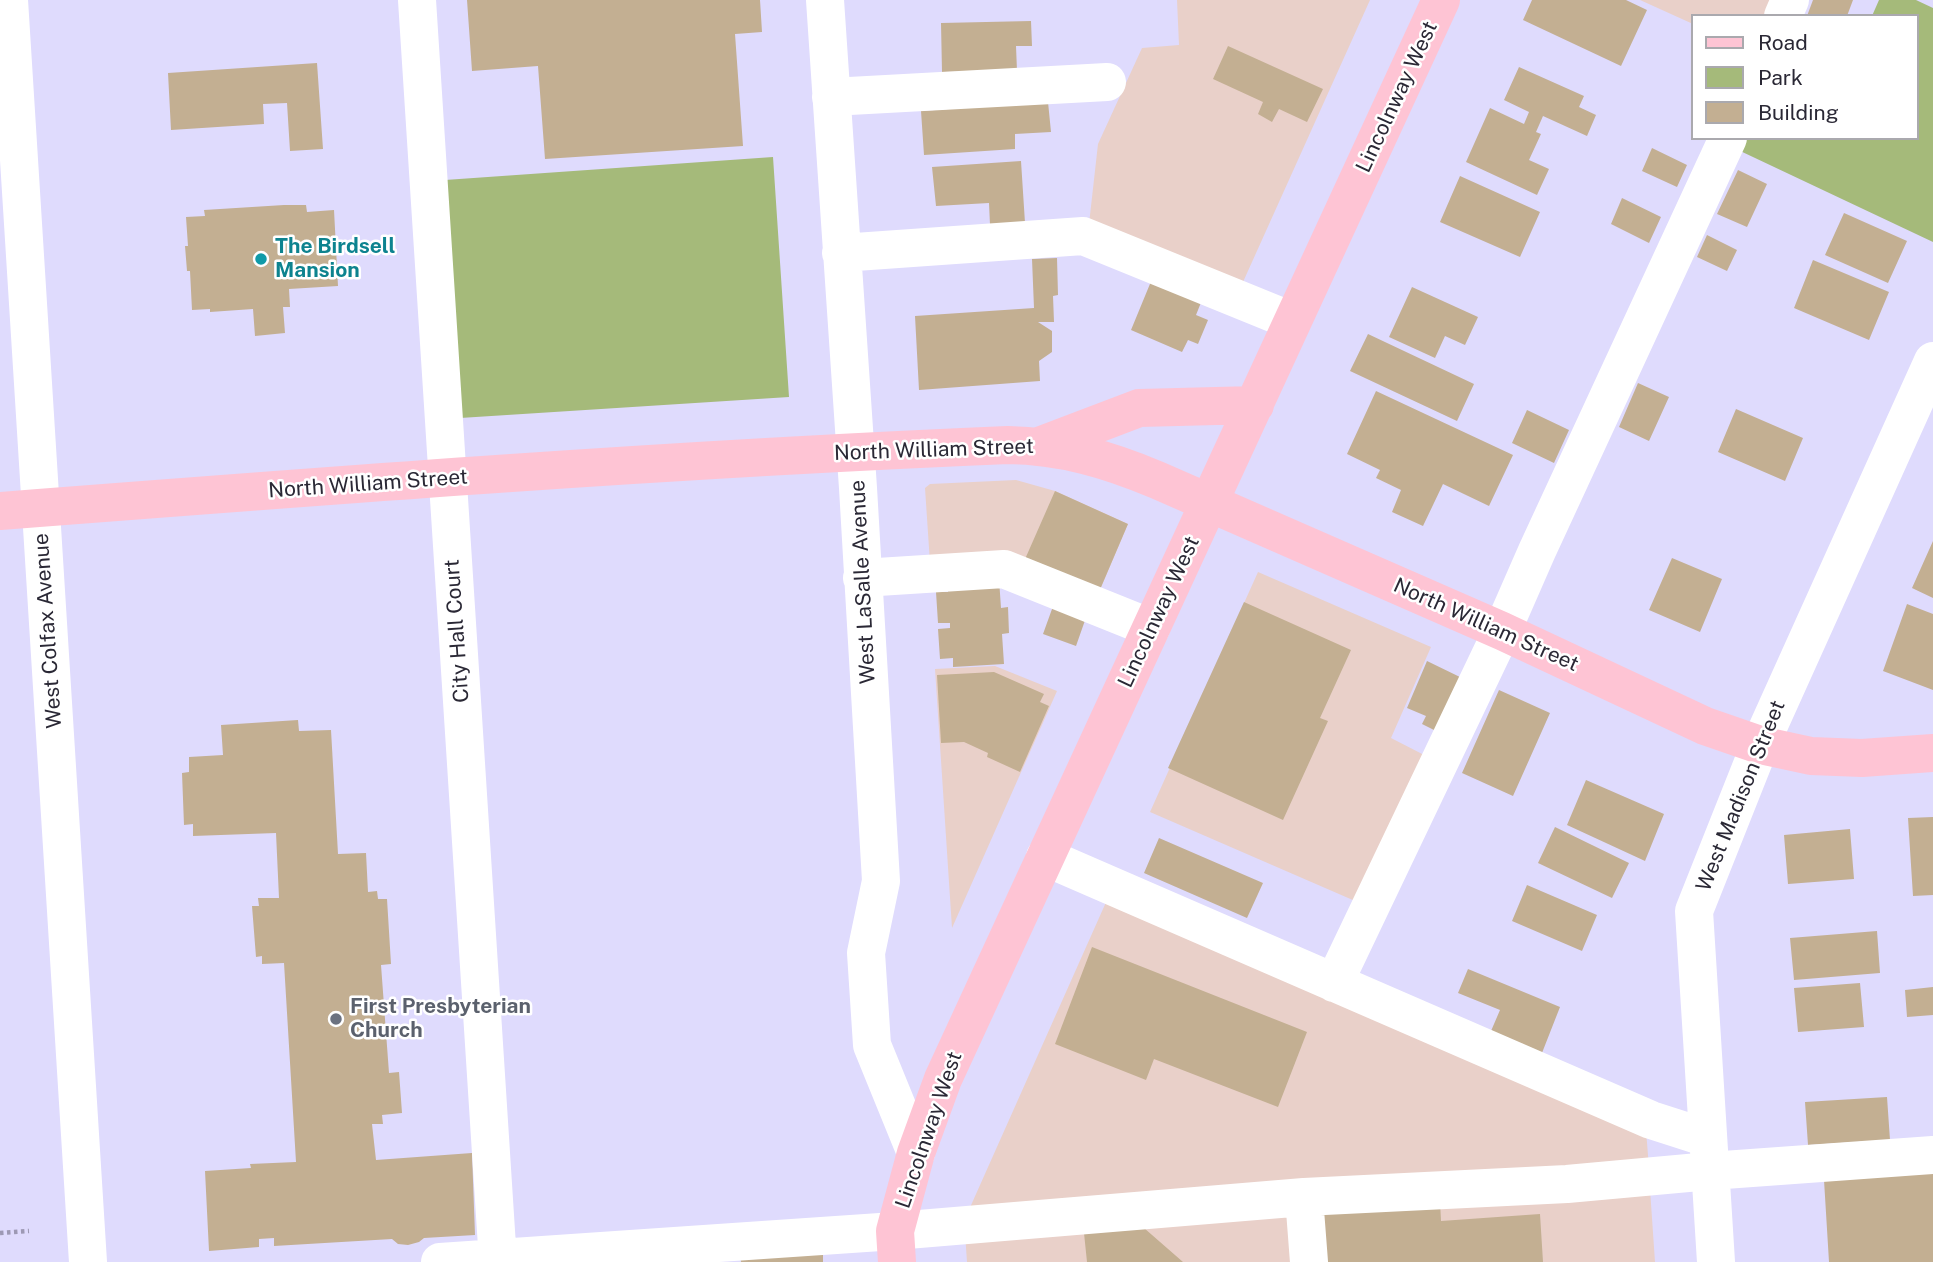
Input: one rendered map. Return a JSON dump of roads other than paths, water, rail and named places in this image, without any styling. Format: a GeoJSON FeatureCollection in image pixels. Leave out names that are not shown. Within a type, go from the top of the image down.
{"type":"FeatureCollection","features":[{"type":"Feature","properties":{"kind":"main road","name":"Lincolnway West"},"geometry":{"type":"LineString","coordinates":[[896,1246],[916,1153],[943,1079],[1441,0]]}},
{"type":"Feature","properties":{"kind":"main road"},"geometry":{"type":"LineString","coordinates":[[1039,446],[1139,408],[1255,405]]}},
{"type":"Feature","properties":{"kind":"main road","name":"North William Street"},"geometry":{"type":"LineString","coordinates":[[0,511],[855,452],[1039,446],[1076,452],[1125,467],[1502,631],[1705,726],[1760,745],[1811,756],[1933,753]]}},
{"type":"Feature","properties":{"kind":"street","name":"West Colfax Avenue"},"geometry":{"type":"LineString","coordinates":[[9,0],[88,1262]]}},
{"type":"Feature","properties":{"kind":"street","name":"City Hall Court"},"geometry":{"type":"LineString","coordinates":[[417,0],[498,1260]]}},
{"type":"Feature","properties":{"kind":"street","name":"West LaSalle Avenue"},"geometry":{"type":"LineString","coordinates":[[825,0],[881,881],[866,953],[872,1045],[916,1153]]}},
{"type":"Feature","properties":{"kind":"street"},"geometry":{"type":"LineString","coordinates":[[831,97],[1107,82]]}},
{"type":"Feature","properties":{"kind":"street"},"geometry":{"type":"LineString","coordinates":[[1334,983],[1502,631],[1536,551],[1727,140]]}},
{"type":"Feature","properties":{"kind":"street"},"geometry":{"type":"LineString","coordinates":[[841,253],[1083,236],[1292,321]]}},
{"type":"Feature","properties":{"kind":"street","name":"West Madison Street"},"geometry":{"type":"LineString","coordinates":[[1716,1262],[1694,911],[1760,745],[1929,378]]}},
{"type":"Feature","properties":{"kind":"street"},"geometry":{"type":"LineString","coordinates":[[862,578],[1003,569],[1151,628]]}},
{"type":"Feature","properties":{"kind":"street"},"geometry":{"type":"LineString","coordinates":[[1045,857],[1651,1121],[1709,1155]]}},
{"type":"Feature","properties":{"kind":"street"},"geometry":{"type":"LineString","coordinates":[[440,1262],[896,1246],[1304,1197],[1567,1184],[1709,1155],[1933,1155]]}},
{"type":"Feature","properties":{"kind":"street"},"geometry":{"type":"LineString","coordinates":[[1304,1197],[1309,1262]]}},
{"type":"Feature","properties":{"kind":"place","name":"The Birdsell Mansion"},"geometry":{"type":"Point","coordinates":[261,259]}},
{"type":"Feature","properties":{"kind":"place","name":"First Presbyterian Church"},"geometry":{"type":"Point","coordinates":[336,1019]}}]}
